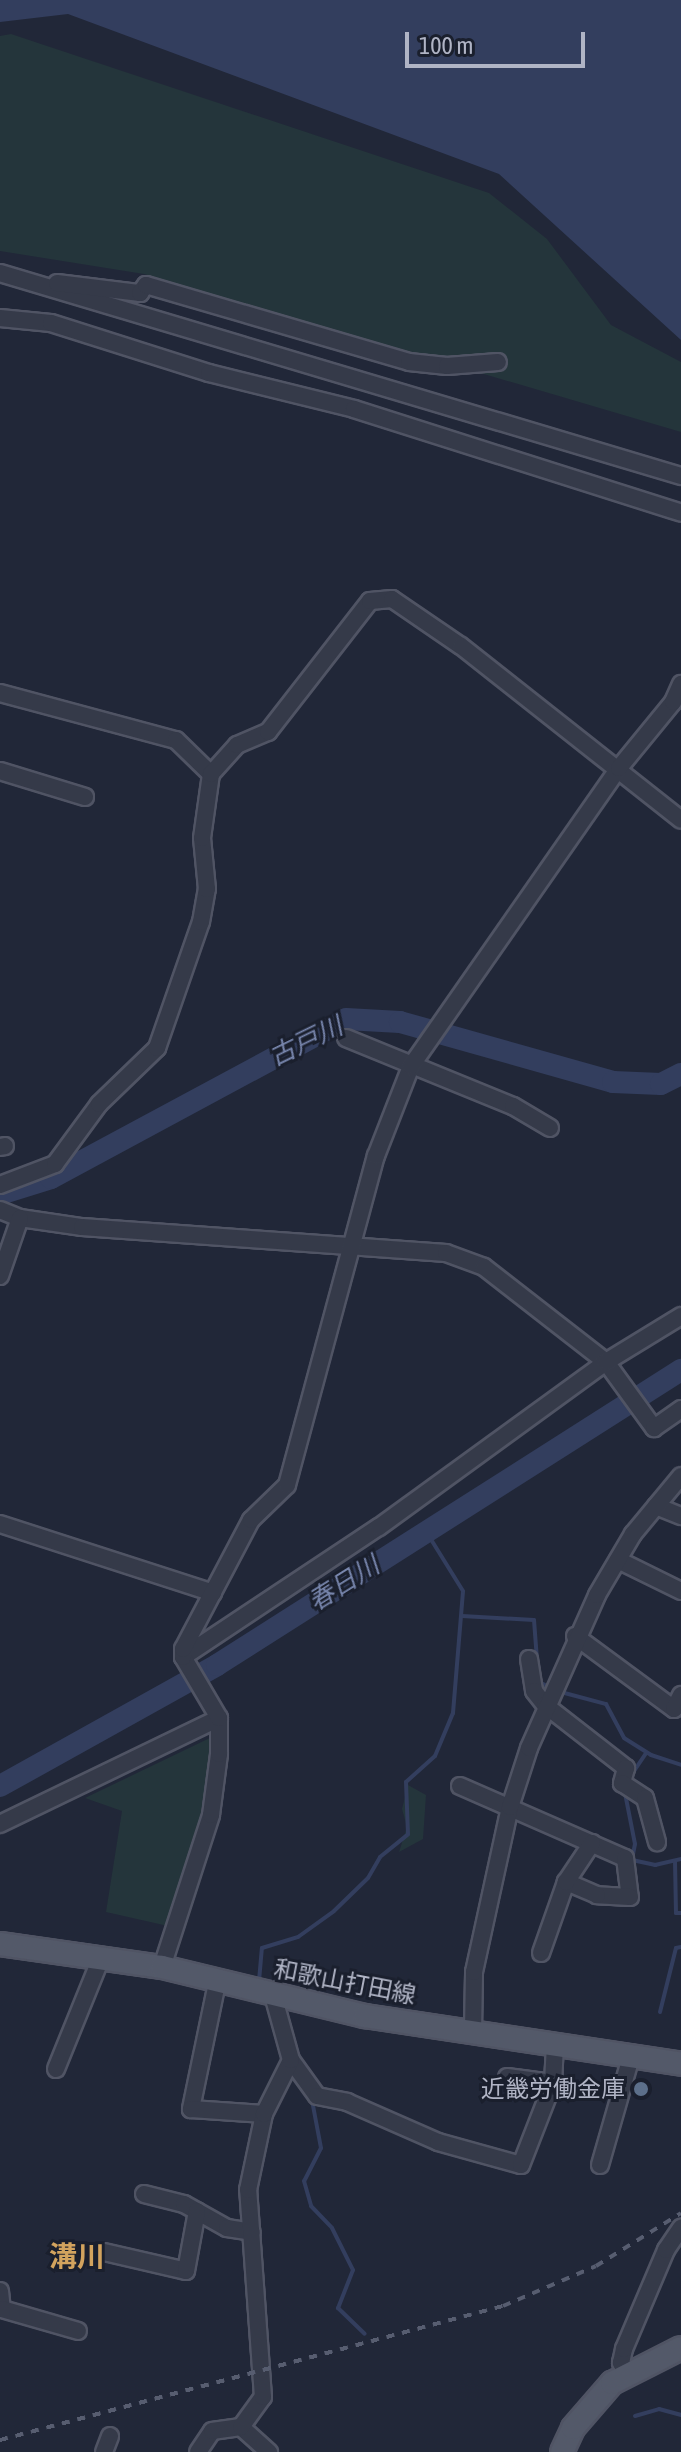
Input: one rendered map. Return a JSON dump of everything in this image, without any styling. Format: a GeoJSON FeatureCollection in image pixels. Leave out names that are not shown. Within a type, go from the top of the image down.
{"type":"FeatureCollection","features":[{"type":"Feature","properties":{"kind":"main road","name":"和歌山打田線"},"geometry":{"type":"LineString","coordinates":[[0,1944],[162,1967],[217,1983],[365,2016],[681,2064]]}},
{"type":"Feature","properties":{"kind":"main road"},"geometry":{"type":"LineString","coordinates":[[562,2452],[593,2401],[627,2373],[681,2348]]}},
{"type":"Feature","properties":{"kind":"street"},"geometry":{"type":"LineString","coordinates":[[0,273],[681,476]]}},
{"type":"Feature","properties":{"kind":"street"},"geometry":{"type":"LineString","coordinates":[[0,280],[140,293],[146,285],[409,362],[447,366],[498,362]]}},
{"type":"Feature","properties":{"kind":"street"},"geometry":{"type":"LineString","coordinates":[[0,318],[51,323],[209,373],[354,409],[681,513]]}},
{"type":"Feature","properties":{"kind":"street"},"geometry":{"type":"LineString","coordinates":[[0,1185],[55,1164],[99,1104],[157,1048],[201,922],[207,889],[202,838],[211,774],[237,745],[268,732],[370,601],[380,597],[392,599],[461,646],[681,820]]}},
{"type":"Feature","properties":{"kind":"street"},"geometry":{"type":"LineString","coordinates":[[185,1661],[213,1593],[251,1520],[287,1485],[376,1156],[411,1066],[619,768],[673,702],[681,684]]}},
{"type":"Feature","properties":{"kind":"street"},"geometry":{"type":"LineString","coordinates":[[0,693],[176,740],[211,774]]}},
{"type":"Feature","properties":{"kind":"street"},"geometry":{"type":"LineString","coordinates":[[0,771],[85,797]]}},
{"type":"Feature","properties":{"kind":"street"},"geometry":{"type":"LineString","coordinates":[[346,1038],[513,1106],[550,1128]]}},
{"type":"Feature","properties":{"kind":"street"},"geometry":{"type":"LineString","coordinates":[[0,1210],[20,1218],[446,1253],[484,1267],[611,1367],[654,1428],[681,1409]]}},
{"type":"Feature","properties":{"kind":"street"},"geometry":{"type":"LineString","coordinates":[[0,1276],[20,1218]]}},
{"type":"Feature","properties":{"kind":"street"},"geometry":{"type":"LineString","coordinates":[[185,1661],[681,1316]]}},
{"type":"Feature","properties":{"kind":"street"},"geometry":{"type":"LineString","coordinates":[[473,2031],[474,1972],[510,1807],[545,1705],[575,1636],[618,1560],[681,1476]]}},
{"type":"Feature","properties":{"kind":"street"},"geometry":{"type":"LineString","coordinates":[[656,1506],[681,1516]]}},
{"type":"Feature","properties":{"kind":"street"},"geometry":{"type":"LineString","coordinates":[[0,1524],[213,1593]]}},
{"type":"Feature","properties":{"kind":"street"},"geometry":{"type":"LineString","coordinates":[[618,1560],[681,1591]]}},
{"type":"Feature","properties":{"kind":"street"},"geometry":{"type":"LineString","coordinates":[[575,1636],[674,1709],[681,1695]]}},
{"type":"Feature","properties":{"kind":"street"},"geometry":{"type":"LineString","coordinates":[[529,1659],[534,1691],[545,1705],[626,1768],[622,1783],[645,1798],[657,1842]]}},
{"type":"Feature","properties":{"kind":"street"},"geometry":{"type":"LineString","coordinates":[[162,1967],[211,1815],[217,1712],[185,1661]]}},
{"type":"Feature","properties":{"kind":"street"},"geometry":{"type":"LineString","coordinates":[[0,1824],[217,1712]]}},
{"type":"Feature","properties":{"kind":"street"},"geometry":{"type":"LineString","coordinates":[[460,1786],[625,1858],[630,1897],[597,1895],[566,1882]]}},
{"type":"Feature","properties":{"kind":"street"},"geometry":{"type":"LineString","coordinates":[[541,1953],[566,1882],[592,1843]]}},
{"type":"Feature","properties":{"kind":"street"},"geometry":{"type":"LineString","coordinates":[[56,2069],[101,1958]]}},
{"type":"Feature","properties":{"kind":"street"},"geometry":{"type":"LineString","coordinates":[[217,1983],[191,2109],[264,2114]]}},
{"type":"Feature","properties":{"kind":"street"},"geometry":{"type":"LineString","coordinates":[[273,1995],[289,2066],[317,2096],[347,2102],[438,2142],[521,2165],[553,2083],[555,2044]]}},
{"type":"Feature","properties":{"kind":"street"},"geometry":{"type":"LineString","coordinates":[[600,2165],[631,2057]]}},
{"type":"Feature","properties":{"kind":"street"},"geometry":{"type":"LineString","coordinates":[[198,2452],[212,2431],[241,2427],[263,2397],[264,2378],[253,2311],[248,2190],[264,2114],[289,2066]]}},
{"type":"Feature","properties":{"kind":"street"},"geometry":{"type":"LineString","coordinates":[[507,2077],[553,2083]]}},
{"type":"Feature","properties":{"kind":"street"},"geometry":{"type":"LineString","coordinates":[[144,2194],[197,2211],[227,2228],[252,2232]]}},
{"type":"Feature","properties":{"kind":"street"},"geometry":{"type":"LineString","coordinates":[[104,2252],[186,2271],[197,2211]]}},
{"type":"Feature","properties":{"kind":"street"},"geometry":{"type":"LineString","coordinates":[[627,2373],[621,2363],[624,2349],[666,2250],[681,2228]]}},
{"type":"Feature","properties":{"kind":"street"},"geometry":{"type":"LineString","coordinates":[[0,2291],[2,2309],[78,2331]]}},
{"type":"Feature","properties":{"kind":"street"},"geometry":{"type":"LineString","coordinates":[[241,2427],[269,2452]]}},
{"type":"Feature","properties":{"kind":"shaded area"},"geometry":{"type":"Polygon","coordinates":[[[11,34],[489,193],[547,239],[611,325],[681,362],[681,432],[144,274],[0,251],[0,36],[11,34]]]}},
{"type":"Feature","properties":{"kind":"shaded area"},"geometry":{"type":"Polygon","coordinates":[[[214,1736],[195,1847],[168,1926],[106,1912],[122,1811],[85,1798],[214,1736]]]}},
{"type":"Feature","properties":{"kind":"shaded area"},"geometry":{"type":"Polygon","coordinates":[[[408,1785],[426,1795],[423,1839],[399,1852],[407,1827],[402,1809],[408,1785]]]}},
{"type":"Feature","properties":{"kind":"water"},"geometry":{"type":"Polygon","coordinates":[[[0,0],[681,0],[681,340],[499,174],[68,14],[0,22],[0,0]]]}},
{"type":"Feature","properties":{"kind":"waterway","name":"古戸川"},"geometry":{"type":"LineString","coordinates":[[0,1194],[51,1178],[346,1019],[400,1022],[613,1082],[661,1084],[681,1074]]}},
{"type":"Feature","properties":{"kind":"waterway","name":"春日川"},"geometry":{"type":"LineString","coordinates":[[0,1786],[217,1665],[681,1370]]}},
{"type":"Feature","properties":{"kind":"waterway"},"geometry":{"type":"LineString","coordinates":[[259,1981],[262,1948],[298,1937],[334,1911],[368,1878],[380,1857],[408,1834],[406,1782],[435,1756],[453,1713],[463,1591],[427,1533]]}},
{"type":"Feature","properties":{"kind":"waterway"},"geometry":{"type":"LineString","coordinates":[[462,1616],[534,1620],[537,1660]]}},
{"type":"Feature","properties":{"kind":"waterway"},"geometry":{"type":"LineString","coordinates":[[538,1669],[541,1683],[549,1687]]}},
{"type":"Feature","properties":{"kind":"waterway"},"geometry":{"type":"LineString","coordinates":[[557,1691],[606,1704],[624,1738],[651,1755],[681,1765]]}},
{"type":"Feature","properties":{"kind":"waterway"},"geometry":{"type":"LineString","coordinates":[[630,1777],[646,1753]]}},
{"type":"Feature","properties":{"kind":"waterway"},"geometry":{"type":"LineString","coordinates":[[624,1788],[635,1844],[632,1860],[655,1865],[681,1859]]}},
{"type":"Feature","properties":{"kind":"waterway"},"geometry":{"type":"LineString","coordinates":[[675,1861],[676,1913],[681,1913]]}},
{"type":"Feature","properties":{"kind":"waterway"},"geometry":{"type":"LineString","coordinates":[[660,2012],[676,1948],[681,1947]]}},
{"type":"Feature","properties":{"kind":"waterway"},"geometry":{"type":"LineString","coordinates":[[311,2095],[321,2148],[304,2181],[311,2206],[332,2228],[353,2270],[338,2308],[365,2334]]}},
{"type":"Feature","properties":{"kind":"waterway"},"geometry":{"type":"LineString","coordinates":[[635,2416],[659,2409],[681,2415]]}},
{"type":"Feature","properties":{"kind":"railway"},"geometry":{"type":"LineString","coordinates":[[0,2440],[503,2306],[596,2266],[681,2213]]}},
{"type":"Feature","properties":{"kind":"place","name":"近畿労働金庫"},"geometry":{"type":"Point","coordinates":[641,2089]}},
{"type":"Feature","properties":{"kind":"district","name":"溝川"},"geometry":{"type":"Point","coordinates":[77,2256]}}]}
